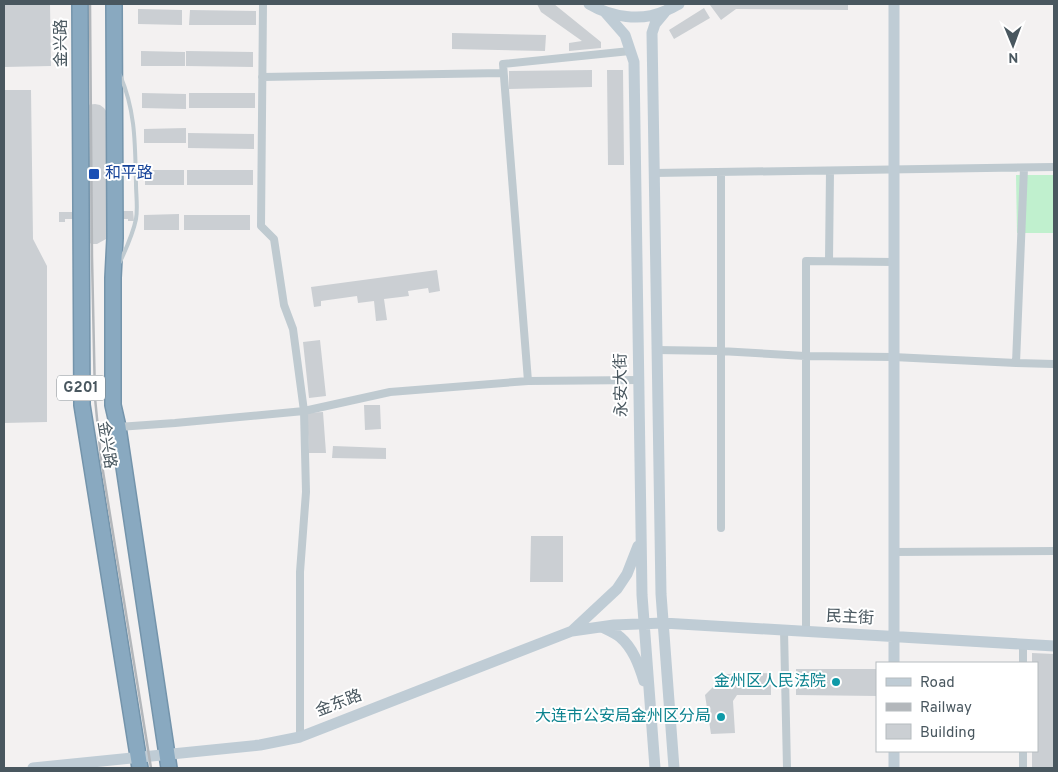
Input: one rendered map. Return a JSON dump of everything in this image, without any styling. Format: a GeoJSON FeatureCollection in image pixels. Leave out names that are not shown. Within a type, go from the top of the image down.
{"type":"FeatureCollection","features":[{"type":"Feature","properties":{"kind":"highway","name":"金兴路"},"geometry":{"type":"LineString","coordinates":[[80,4],[82,405],[140,763]]}},
{"type":"Feature","properties":{"kind":"highway","name":"金兴路"},"geometry":{"type":"LineString","coordinates":[[114,4],[115,238],[113,278],[113,405],[118,426],[168,761]]}},
{"type":"Feature","properties":{"kind":"main road"},"geometry":{"type":"LineString","coordinates":[[588,4],[619,16],[634,17],[665,12],[680,4]]}},
{"type":"Feature","properties":{"kind":"main road"},"geometry":{"type":"LineString","coordinates":[[894,4],[894,662]]}},
{"type":"Feature","properties":{"kind":"main road","name":"永安大街"},"geometry":{"type":"LineString","coordinates":[[604,11],[625,35],[634,62],[642,595],[655,768]]}},
{"type":"Feature","properties":{"kind":"main road"},"geometry":{"type":"LineString","coordinates":[[665,12],[655,24],[652,33],[661,594],[674,768]]}},
{"type":"Feature","properties":{"kind":"main road"},"geometry":{"type":"LineString","coordinates":[[572,631],[617,589],[627,574],[641,540]]}},
{"type":"Feature","properties":{"kind":"main road","name":"民主街"},"geometry":{"type":"LineString","coordinates":[[644,625],[663,623],[1054,646]]}},
{"type":"Feature","properties":{"kind":"main road","name":"金东路"},"geometry":{"type":"LineString","coordinates":[[33,768],[168,761],[300,737],[572,631],[614,625],[644,625]]}},
{"type":"Feature","properties":{"kind":"main road"},"geometry":{"type":"LineString","coordinates":[[602,627],[620,637],[629,646],[638,664],[649,698]]}},
{"type":"Feature","properties":{"kind":"main road"},"geometry":{"type":"LineString","coordinates":[[894,752],[894,768]]}},
{"type":"Feature","properties":{"kind":"street"},"geometry":{"type":"LineString","coordinates":[[263,4],[260,226],[274,239],[284,305],[293,329],[304,411],[306,492],[300,572],[300,737]]}},
{"type":"Feature","properties":{"kind":"street"},"geometry":{"type":"LineString","coordinates":[[528,381],[502,64],[630,51]]}},
{"type":"Feature","properties":{"kind":"street"},"geometry":{"type":"LineString","coordinates":[[262,77],[503,73]]}},
{"type":"Feature","properties":{"kind":"street"},"geometry":{"type":"LineString","coordinates":[[654,173],[1054,167]]}},
{"type":"Feature","properties":{"kind":"street"},"geometry":{"type":"LineString","coordinates":[[1016,363],[1024,168]]}},
{"type":"Feature","properties":{"kind":"street"},"geometry":{"type":"LineString","coordinates":[[830,171],[830,261]]}},
{"type":"Feature","properties":{"kind":"street"},"geometry":{"type":"LineString","coordinates":[[721,172],[721,528]]}},
{"type":"Feature","properties":{"kind":"street"},"geometry":{"type":"LineString","coordinates":[[806,632],[806,261],[894,262]]}},
{"type":"Feature","properties":{"kind":"street"},"geometry":{"type":"LineString","coordinates":[[657,350],[720,351],[805,356],[894,356],[1054,364]]}},
{"type":"Feature","properties":{"kind":"street"},"geometry":{"type":"LineString","coordinates":[[118,426],[175,423],[304,411],[390,392],[528,381],[639,380]]}},
{"type":"Feature","properties":{"kind":"street"},"geometry":{"type":"LineString","coordinates":[[894,552],[1054,551]]}},
{"type":"Feature","properties":{"kind":"street"},"geometry":{"type":"LineString","coordinates":[[784,630],[786,768]]}},
{"type":"Feature","properties":{"kind":"street"},"geometry":{"type":"LineString","coordinates":[[1022,644],[1022,662]]}},
{"type":"Feature","properties":{"kind":"street"},"geometry":{"type":"LineString","coordinates":[[1023,752],[1023,768]]}},
{"type":"Feature","properties":{"kind":"lane"},"geometry":{"type":"LineString","coordinates":[[113,278],[128,244],[137,217],[132,111],[127,92],[114,62]]}},
{"type":"Feature","properties":{"kind":"green space"},"geometry":{"type":"Polygon","coordinates":[[[1016,175],[1054,175],[1054,233],[1017,233],[1016,175]]]}},
{"type":"Feature","properties":{"kind":"building"},"geometry":{"type":"Polygon","coordinates":[[[4,4],[50,4],[51,66],[4,67],[4,4]]]}},
{"type":"Feature","properties":{"kind":"building"},"geometry":{"type":"Polygon","coordinates":[[[537,4],[554,4],[601,42],[601,48],[569,51],[569,43],[582,41],[541,12],[537,4]]]}},
{"type":"Feature","properties":{"kind":"building"},"geometry":{"type":"Polygon","coordinates":[[[848,4],[848,10],[736,9],[721,20],[710,5],[848,4]]]}},
{"type":"Feature","properties":{"kind":"building"},"geometry":{"type":"Polygon","coordinates":[[[704,8],[710,18],[674,39],[669,30],[704,8]]]}},
{"type":"Feature","properties":{"kind":"building"},"geometry":{"type":"Polygon","coordinates":[[[138,9],[182,10],[182,25],[138,24],[138,9]]]}},
{"type":"Feature","properties":{"kind":"building"},"geometry":{"type":"Polygon","coordinates":[[[190,10],[256,11],[256,25],[189,25],[190,10]]]}},
{"type":"Feature","properties":{"kind":"building"},"geometry":{"type":"Polygon","coordinates":[[[452,33],[546,35],[545,51],[452,49],[452,33]]]}},
{"type":"Feature","properties":{"kind":"building"},"geometry":{"type":"Polygon","coordinates":[[[141,51],[185,52],[185,66],[141,66],[141,51]]]}},
{"type":"Feature","properties":{"kind":"building"},"geometry":{"type":"Polygon","coordinates":[[[186,51],[253,52],[253,67],[186,66],[186,51]]]}},
{"type":"Feature","properties":{"kind":"building"},"geometry":{"type":"Polygon","coordinates":[[[592,70],[592,87],[509,89],[509,71],[592,70]]]}},
{"type":"Feature","properties":{"kind":"building"},"geometry":{"type":"Polygon","coordinates":[[[607,70],[623,70],[624,165],[608,165],[607,70]]]}},
{"type":"Feature","properties":{"kind":"building"},"geometry":{"type":"Polygon","coordinates":[[[4,90],[31,90],[33,239],[47,266],[47,422],[4,423],[4,90]]]}},
{"type":"Feature","properties":{"kind":"building"},"geometry":{"type":"Polygon","coordinates":[[[142,93],[186,94],[186,109],[142,108],[142,93]]]}},
{"type":"Feature","properties":{"kind":"building"},"geometry":{"type":"Polygon","coordinates":[[[189,93],[255,93],[255,108],[189,108],[189,93]]]}},
{"type":"Feature","properties":{"kind":"building"},"geometry":{"type":"Polygon","coordinates":[[[95,104],[104,108],[109,115],[113,211],[133,211],[134,221],[112,219],[109,236],[97,244],[93,244],[89,243],[77,219],[65,219],[65,222],[59,222],[59,212],[76,212],[73,184],[74,143],[86,105],[95,104]]]}},
{"type":"Feature","properties":{"kind":"building"},"geometry":{"type":"Polygon","coordinates":[[[186,128],[186,143],[144,143],[144,129],[186,128]]]}},
{"type":"Feature","properties":{"kind":"building"},"geometry":{"type":"Polygon","coordinates":[[[188,133],[254,134],[254,149],[188,148],[188,133]]]}},
{"type":"Feature","properties":{"kind":"building"},"geometry":{"type":"Polygon","coordinates":[[[145,170],[184,170],[184,185],[145,185],[145,170]]]}},
{"type":"Feature","properties":{"kind":"building"},"geometry":{"type":"Polygon","coordinates":[[[187,170],[253,170],[253,185],[187,185],[187,170]]]}},
{"type":"Feature","properties":{"kind":"building"},"geometry":{"type":"Polygon","coordinates":[[[179,214],[179,230],[144,230],[144,215],[179,214]]]}},
{"type":"Feature","properties":{"kind":"building"},"geometry":{"type":"Polygon","coordinates":[[[184,215],[250,215],[250,230],[184,230],[184,215]]]}},
{"type":"Feature","properties":{"kind":"building"},"geometry":{"type":"Polygon","coordinates":[[[437,270],[440,291],[429,293],[428,288],[408,291],[409,296],[384,299],[387,320],[376,321],[374,301],[358,303],[357,296],[321,301],[321,306],[314,307],[311,287],[437,270]]]}},
{"type":"Feature","properties":{"kind":"building"},"geometry":{"type":"Polygon","coordinates":[[[320,340],[326,396],[309,398],[303,342],[320,340]]]}},
{"type":"Feature","properties":{"kind":"building"},"geometry":{"type":"Polygon","coordinates":[[[364,405],[380,405],[381,429],[365,430],[364,405]]]}},
{"type":"Feature","properties":{"kind":"building"},"geometry":{"type":"Polygon","coordinates":[[[323,412],[326,453],[309,453],[307,413],[323,412]]]}},
{"type":"Feature","properties":{"kind":"building"},"geometry":{"type":"Polygon","coordinates":[[[333,446],[386,448],[386,459],[332,458],[333,446]]]}},
{"type":"Feature","properties":{"kind":"building"},"geometry":{"type":"Polygon","coordinates":[[[531,536],[563,536],[563,582],[530,582],[531,536]]]}},
{"type":"Feature","properties":{"kind":"building"},"geometry":{"type":"Polygon","coordinates":[[[1032,653],[1054,654],[1054,768],[1032,768],[1032,752],[1038,752],[1038,662],[1032,662],[1032,653]]]}},
{"type":"Feature","properties":{"kind":"building","name":"金州区人民法院"},"geometry":{"type":"Polygon","coordinates":[[[796,669],[876,669],[876,696],[796,695],[796,669]]]}},
{"type":"Feature","properties":{"kind":"building","name":"大连市公安局金州区分局"},"geometry":{"type":"Polygon","coordinates":[[[771,673],[771,695],[737,695],[733,701],[735,733],[711,734],[705,695],[726,674],[771,673]]]}},
{"type":"Feature","properties":{"kind":"railway"},"geometry":{"type":"LineString","coordinates":[[90,4],[95,398],[101,459],[151,768]]}},
{"type":"Feature","properties":{"kind":"place","name":"和平路"},"geometry":{"type":"Point","coordinates":[94,174]}},
{"type":"Feature","properties":{"kind":"place","name":"金州区人民法院"},"geometry":{"type":"Point","coordinates":[836,682]}},
{"type":"Feature","properties":{"kind":"place","name":"大连市公安局金州区分局"},"geometry":{"type":"Point","coordinates":[721,717]}}]}
